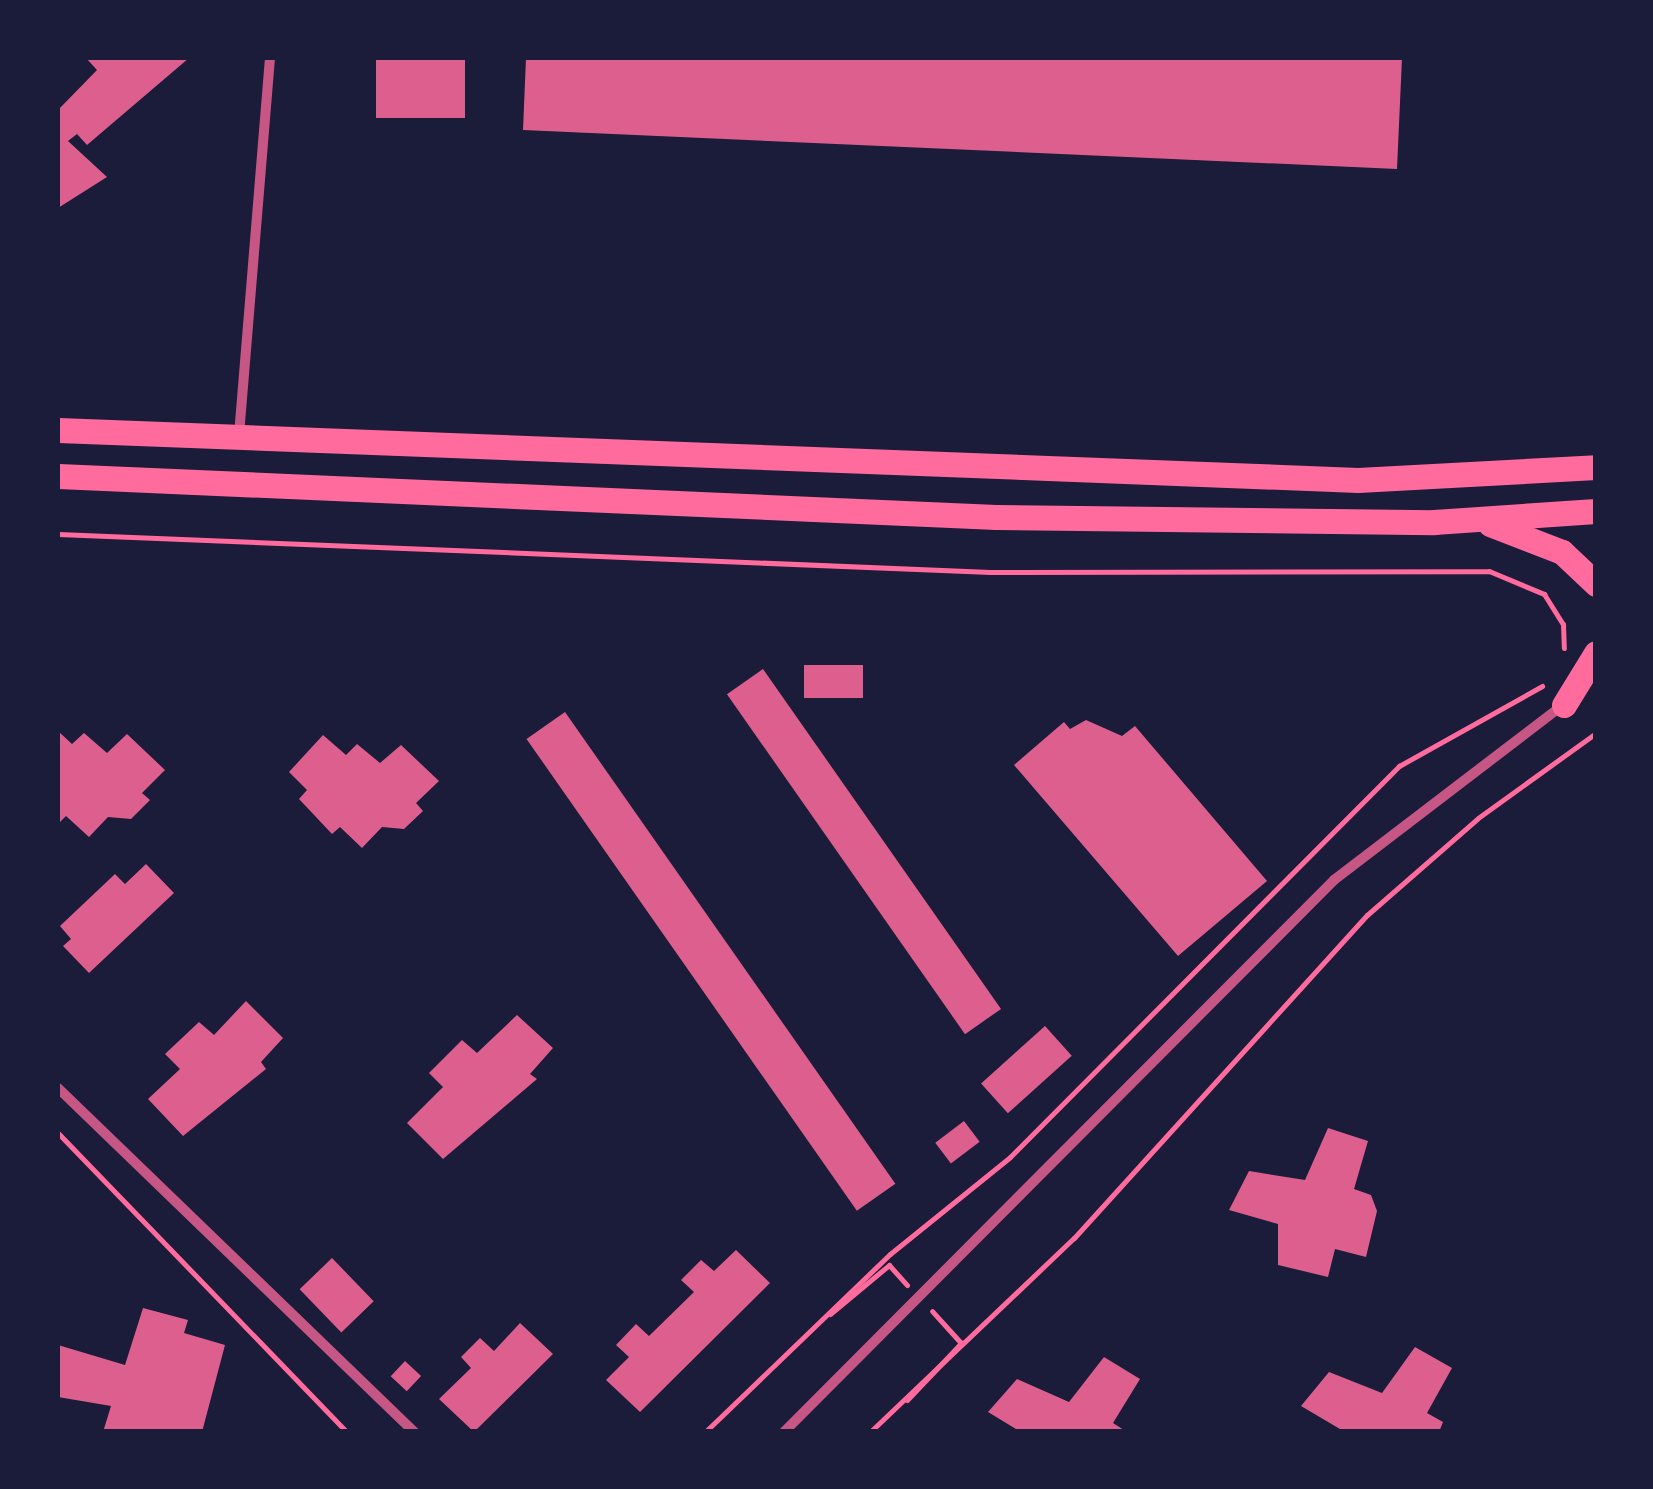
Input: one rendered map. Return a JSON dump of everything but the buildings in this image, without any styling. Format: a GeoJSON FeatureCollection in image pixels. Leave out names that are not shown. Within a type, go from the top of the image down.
{"type":"FeatureCollection","features":[{"type":"Feature","properties":{"kind":"main road"},"geometry":{"type":"LineString","coordinates":[[58,430],[1358,480],[1593,466]]}},
{"type":"Feature","properties":{"kind":"main road"},"geometry":{"type":"LineString","coordinates":[[58,476],[996,517],[1480,521],[1596,511]]}},
{"type":"Feature","properties":{"kind":"main road"},"geometry":{"type":"LineString","coordinates":[[1480,521],[1562,552],[1596,584]]}},
{"type":"Feature","properties":{"kind":"main road"},"geometry":{"type":"LineString","coordinates":[[1564,705],[1596,653]]}},
{"type":"Feature","properties":{"kind":"main road"},"geometry":{"type":"LineString","coordinates":[[1564,705],[1596,694]]}},
{"type":"Feature","properties":{"kind":"street"},"geometry":{"type":"LineString","coordinates":[[238,437],[270,58]]}},
{"type":"Feature","properties":{"kind":"street"},"geometry":{"type":"LineString","coordinates":[[784,1432],[1334,880],[1564,705],[1596,674]]}},
{"type":"Feature","properties":{"kind":"street"},"geometry":{"type":"LineString","coordinates":[[58,1088],[414,1432]]}},
{"type":"Feature","properties":{"kind":"path"},"geometry":{"type":"LineString","coordinates":[[58,534],[990,572],[1489,571],[1544,594],[1563,624],[1560,662]]}},
{"type":"Feature","properties":{"kind":"path"},"geometry":{"type":"LineString","coordinates":[[706,1432],[826,1316],[1010,1157],[1399,766],[1552,674]]}},
{"type":"Feature","properties":{"kind":"path"},"geometry":{"type":"LineString","coordinates":[[870,1432],[906,1403],[1074,1238],[1367,915],[1478,818],[1596,733]]}},
{"type":"Feature","properties":{"kind":"path"},"geometry":{"type":"LineString","coordinates":[[58,1133],[348,1432]]}},
{"type":"Feature","properties":{"kind":"path"},"geometry":{"type":"LineString","coordinates":[[826,1316],[889,1265]]}},
{"type":"Feature","properties":{"kind":"path"},"geometry":{"type":"LineString","coordinates":[[906,1403],[913,1384],[961,1343]]}}]}
